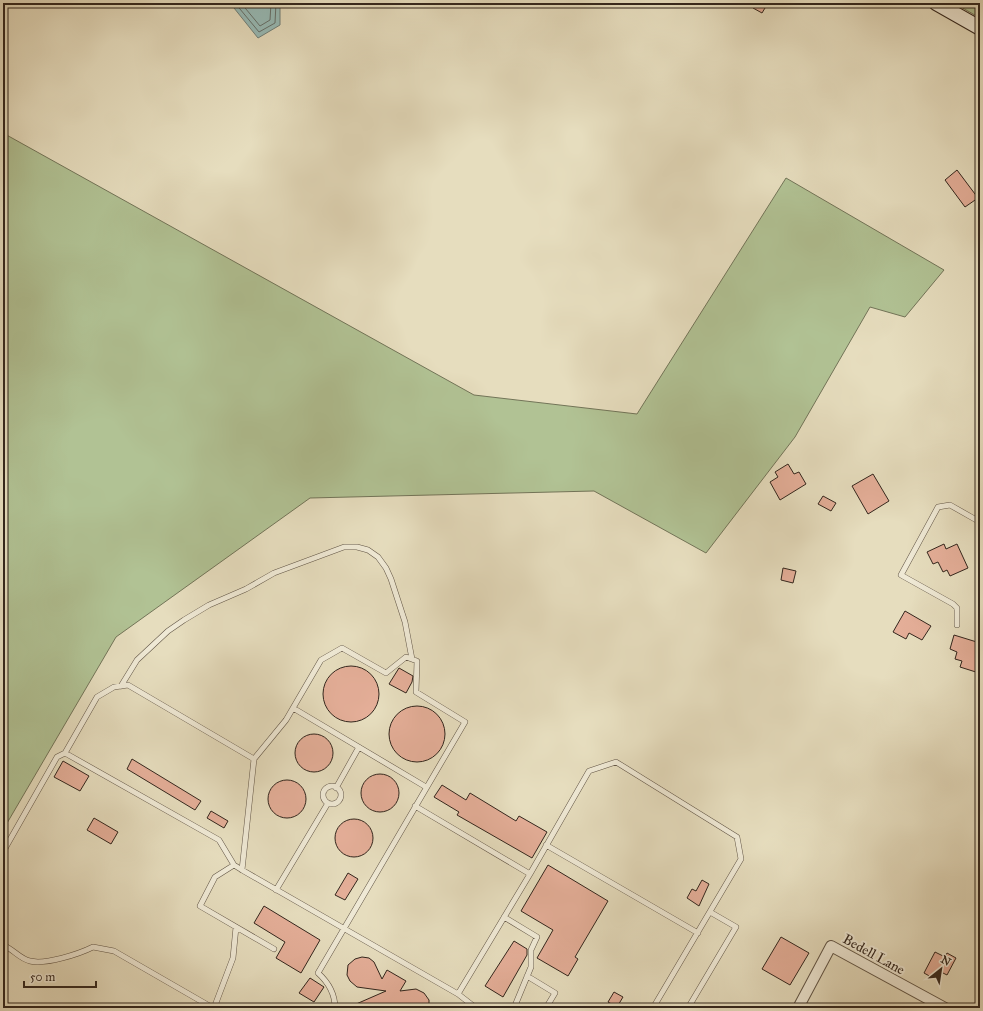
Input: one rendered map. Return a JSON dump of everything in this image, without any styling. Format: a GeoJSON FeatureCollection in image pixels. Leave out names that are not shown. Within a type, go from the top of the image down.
{"type":"FeatureCollection","features":[{"type":"Feature","properties":{"kind":"street"},"geometry":{"type":"LineString","coordinates":[[936,3],[980,28]]}},
{"type":"Feature","properties":{"kind":"street","name":"Bedell Lane"},"geometry":{"type":"LineString","coordinates":[[798,1008],[831,946],[945,1008]]}},
{"type":"Feature","properties":{"kind":"lane"},"geometry":{"type":"LineString","coordinates":[[958,625],[957,608],[953,604],[901,575],[938,507],[950,505],[980,522]]}},
{"type":"Feature","properties":{"kind":"lane"},"geometry":{"type":"LineString","coordinates":[[121,686],[138,660],[168,631],[184,620],[209,605],[229,595],[246,589],[274,573],[344,546],[368,550],[378,557],[386,568],[405,622],[412,659]]}},
{"type":"Feature","properties":{"kind":"lane"},"geometry":{"type":"LineString","coordinates":[[242,870],[254,759],[286,720],[321,660],[342,648],[386,673],[406,657],[417,661],[416,692],[466,722],[426,787],[318,974],[327,981],[335,1000],[336,1008]]}},
{"type":"Feature","properties":{"kind":"lane"},"geometry":{"type":"LineString","coordinates":[[3,852],[57,757],[65,752],[97,697],[114,687],[128,685],[254,759]]}},
{"type":"Feature","properties":{"kind":"lane"},"geometry":{"type":"LineString","coordinates":[[293,708],[426,787]]}},
{"type":"Feature","properties":{"kind":"lane"},"geometry":{"type":"LineString","coordinates":[[336,788],[359,747]]}},
{"type":"Feature","properties":{"kind":"lane"},"geometry":{"type":"LineString","coordinates":[[65,752],[219,840],[234,865],[458,994],[476,1008]]}},
{"type":"Feature","properties":{"kind":"lane"},"geometry":{"type":"LineString","coordinates":[[458,994],[530,874],[589,771],[616,762],[737,837],[742,859],[653,1008]]}},
{"type":"Feature","properties":{"kind":"lane"},"geometry":{"type":"LineString","coordinates":[[330,787],[336,788],[340,793],[340,800],[335,804],[328,803],[324,798],[324,791],[330,787]]}},
{"type":"Feature","properties":{"kind":"lane"},"geometry":{"type":"LineString","coordinates":[[276,890],[328,803]]}},
{"type":"Feature","properties":{"kind":"lane"},"geometry":{"type":"LineString","coordinates":[[415,806],[530,874]]}},
{"type":"Feature","properties":{"kind":"lane"},"geometry":{"type":"LineString","coordinates":[[546,845],[698,933]]}},
{"type":"Feature","properties":{"kind":"lane"},"geometry":{"type":"LineString","coordinates":[[234,865],[215,877],[200,906],[274,949]]}},
{"type":"Feature","properties":{"kind":"lane"},"geometry":{"type":"LineString","coordinates":[[688,1008],[736,927],[710,912]]}},
{"type":"Feature","properties":{"kind":"lane"},"geometry":{"type":"LineString","coordinates":[[504,917],[537,937],[531,950],[531,967],[514,1008]]}},
{"type":"Feature","properties":{"kind":"lane"},"geometry":{"type":"LineString","coordinates":[[3,945],[10,948],[28,961],[39,962],[82,953],[93,947],[114,951],[213,1008],[233,958],[236,927]]}},
{"type":"Feature","properties":{"kind":"lane"},"geometry":{"type":"LineString","coordinates":[[527,976],[555,993],[546,1008]]}},
{"type":"Feature","properties":{"kind":"green space"},"geometry":{"type":"Polygon","coordinates":[[[954,3],[980,3],[980,18],[954,3]]]}},
{"type":"Feature","properties":{"kind":"green space"},"geometry":{"type":"Polygon","coordinates":[[[3,133],[474,395],[637,414],[786,178],[944,270],[905,317],[870,307],[795,437],[706,553],[594,491],[310,498],[116,637],[3,830],[3,133]]]}},
{"type":"Feature","properties":{"kind":"water"},"geometry":{"type":"Polygon","coordinates":[[[230,3],[280,3],[280,25],[258,38],[230,3]]]}},
{"type":"Feature","properties":{"kind":"building"},"geometry":{"type":"Polygon","coordinates":[[[756,3],[768,3],[762,13],[753,8],[756,3]]]}},
{"type":"Feature","properties":{"kind":"building"},"geometry":{"type":"Polygon","coordinates":[[[957,170],[978,198],[965,207],[945,180],[957,170]]]}},
{"type":"Feature","properties":{"kind":"building"},"geometry":{"type":"Polygon","coordinates":[[[788,464],[794,474],[799,472],[806,484],[780,500],[770,482],[778,477],[775,472],[788,464]]]}},
{"type":"Feature","properties":{"kind":"building"},"geometry":{"type":"Polygon","coordinates":[[[873,474],[889,501],[868,514],[852,486],[873,474]]]}},
{"type":"Feature","properties":{"kind":"building"},"geometry":{"type":"Polygon","coordinates":[[[823,496],[836,503],[831,511],[818,504],[823,496]]]}},
{"type":"Feature","properties":{"kind":"building"},"geometry":{"type":"Polygon","coordinates":[[[944,544],[946,549],[957,544],[968,568],[950,576],[947,570],[943,572],[938,562],[933,564],[927,552],[944,544]]]}},
{"type":"Feature","properties":{"kind":"building"},"geometry":{"type":"Polygon","coordinates":[[[783,568],[796,571],[793,583],[781,580],[783,568]]]}},
{"type":"Feature","properties":{"kind":"building"},"geometry":{"type":"Polygon","coordinates":[[[905,611],[931,626],[922,640],[909,633],[906,639],[893,632],[905,611]]]}},
{"type":"Feature","properties":{"kind":"building"},"geometry":{"type":"Polygon","coordinates":[[[954,635],[980,643],[979,673],[960,667],[962,661],[955,659],[957,652],[950,649],[954,635]]]}},
{"type":"Feature","properties":{"kind":"building"},"geometry":{"type":"Polygon","coordinates":[[[351,666],[362,668],[371,674],[377,683],[379,694],[377,705],[371,714],[362,720],[351,722],[340,720],[331,714],[325,705],[323,694],[325,683],[331,674],[340,668],[351,666]]]}},
{"type":"Feature","properties":{"kind":"building"},"geometry":{"type":"Polygon","coordinates":[[[399,668],[413,676],[412,682],[406,693],[389,684],[399,668]]]}},
{"type":"Feature","properties":{"kind":"building"},"geometry":{"type":"Polygon","coordinates":[[[411,706],[423,706],[433,710],[441,718],[445,728],[445,740],[441,750],[433,758],[423,762],[411,762],[401,758],[393,750],[389,740],[389,728],[393,718],[401,710],[411,706]]]}},
{"type":"Feature","properties":{"kind":"building"},"geometry":{"type":"Polygon","coordinates":[[[310,734],[318,734],[328,739],[332,746],[332,760],[328,767],[318,772],[310,772],[300,767],[298,764],[295,757],[295,749],[300,739],[303,737],[310,734]]]}},
{"type":"Feature","properties":{"kind":"building"},"geometry":{"type":"Polygon","coordinates":[[[132,759],[201,801],[195,810],[127,769],[132,759]]]}},
{"type":"Feature","properties":{"kind":"building"},"geometry":{"type":"Polygon","coordinates":[[[63,761],[89,776],[80,791],[54,777],[63,761]]]}},
{"type":"Feature","properties":{"kind":"building"},"geometry":{"type":"Polygon","coordinates":[[[376,774],[384,774],[394,779],[398,786],[398,800],[394,807],[384,812],[376,812],[366,807],[364,804],[361,797],[361,789],[366,779],[369,777],[376,774]]]}},
{"type":"Feature","properties":{"kind":"building"},"geometry":{"type":"Polygon","coordinates":[[[283,780],[291,780],[301,785],[305,792],[305,806],[301,813],[291,818],[283,818],[273,813],[271,810],[268,803],[268,795],[273,785],[276,783],[283,780]]]}},
{"type":"Feature","properties":{"kind":"building"},"geometry":{"type":"Polygon","coordinates":[[[442,785],[466,800],[470,793],[516,821],[519,816],[547,832],[532,858],[457,815],[459,812],[434,797],[442,785]]]}},
{"type":"Feature","properties":{"kind":"building"},"geometry":{"type":"Polygon","coordinates":[[[211,811],[228,821],[224,828],[207,818],[211,811]]]}},
{"type":"Feature","properties":{"kind":"building"},"geometry":{"type":"Polygon","coordinates":[[[94,818],[118,832],[111,844],[87,830],[94,818]]]}},
{"type":"Feature","properties":{"kind":"building"},"geometry":{"type":"Polygon","coordinates":[[[350,819],[358,819],[368,824],[372,831],[372,845],[368,852],[358,857],[350,857],[340,852],[338,849],[335,842],[335,834],[340,824],[343,822],[350,819]]]}},
{"type":"Feature","properties":{"kind":"building"},"geometry":{"type":"Polygon","coordinates":[[[548,865],[608,901],[575,957],[578,959],[568,976],[537,958],[553,930],[521,911],[548,865]]]}},
{"type":"Feature","properties":{"kind":"building"},"geometry":{"type":"Polygon","coordinates":[[[348,873],[358,879],[345,900],[335,895],[348,873]]]}},
{"type":"Feature","properties":{"kind":"building"},"geometry":{"type":"Polygon","coordinates":[[[702,880],[709,884],[699,906],[687,898],[692,889],[696,891],[702,880]]]}},
{"type":"Feature","properties":{"kind":"building"},"geometry":{"type":"Polygon","coordinates":[[[264,906],[320,940],[301,973],[276,958],[285,942],[254,923],[264,906]]]}},
{"type":"Feature","properties":{"kind":"building"},"geometry":{"type":"Polygon","coordinates":[[[781,937],[809,953],[790,985],[762,969],[781,937]]]}},
{"type":"Feature","properties":{"kind":"building"},"geometry":{"type":"Polygon","coordinates":[[[514,941],[527,949],[527,955],[503,997],[485,986],[514,941]]]}},
{"type":"Feature","properties":{"kind":"building"},"geometry":{"type":"Polygon","coordinates":[[[935,952],[945,957],[947,953],[956,958],[947,975],[937,970],[933,978],[924,973],[935,952]]]}},
{"type":"Feature","properties":{"kind":"building"},"geometry":{"type":"Polygon","coordinates":[[[362,957],[369,958],[374,962],[382,979],[387,970],[406,981],[400,991],[416,989],[424,993],[429,1000],[429,1008],[347,1008],[386,991],[357,987],[350,981],[347,975],[348,965],[355,959],[362,957]]]}},
{"type":"Feature","properties":{"kind":"building"},"geometry":{"type":"Polygon","coordinates":[[[310,978],[324,987],[314,1002],[299,993],[310,978]]]}},
{"type":"Feature","properties":{"kind":"building"},"geometry":{"type":"Polygon","coordinates":[[[614,992],[623,997],[617,1007],[608,1002],[614,992]]]}}]}
